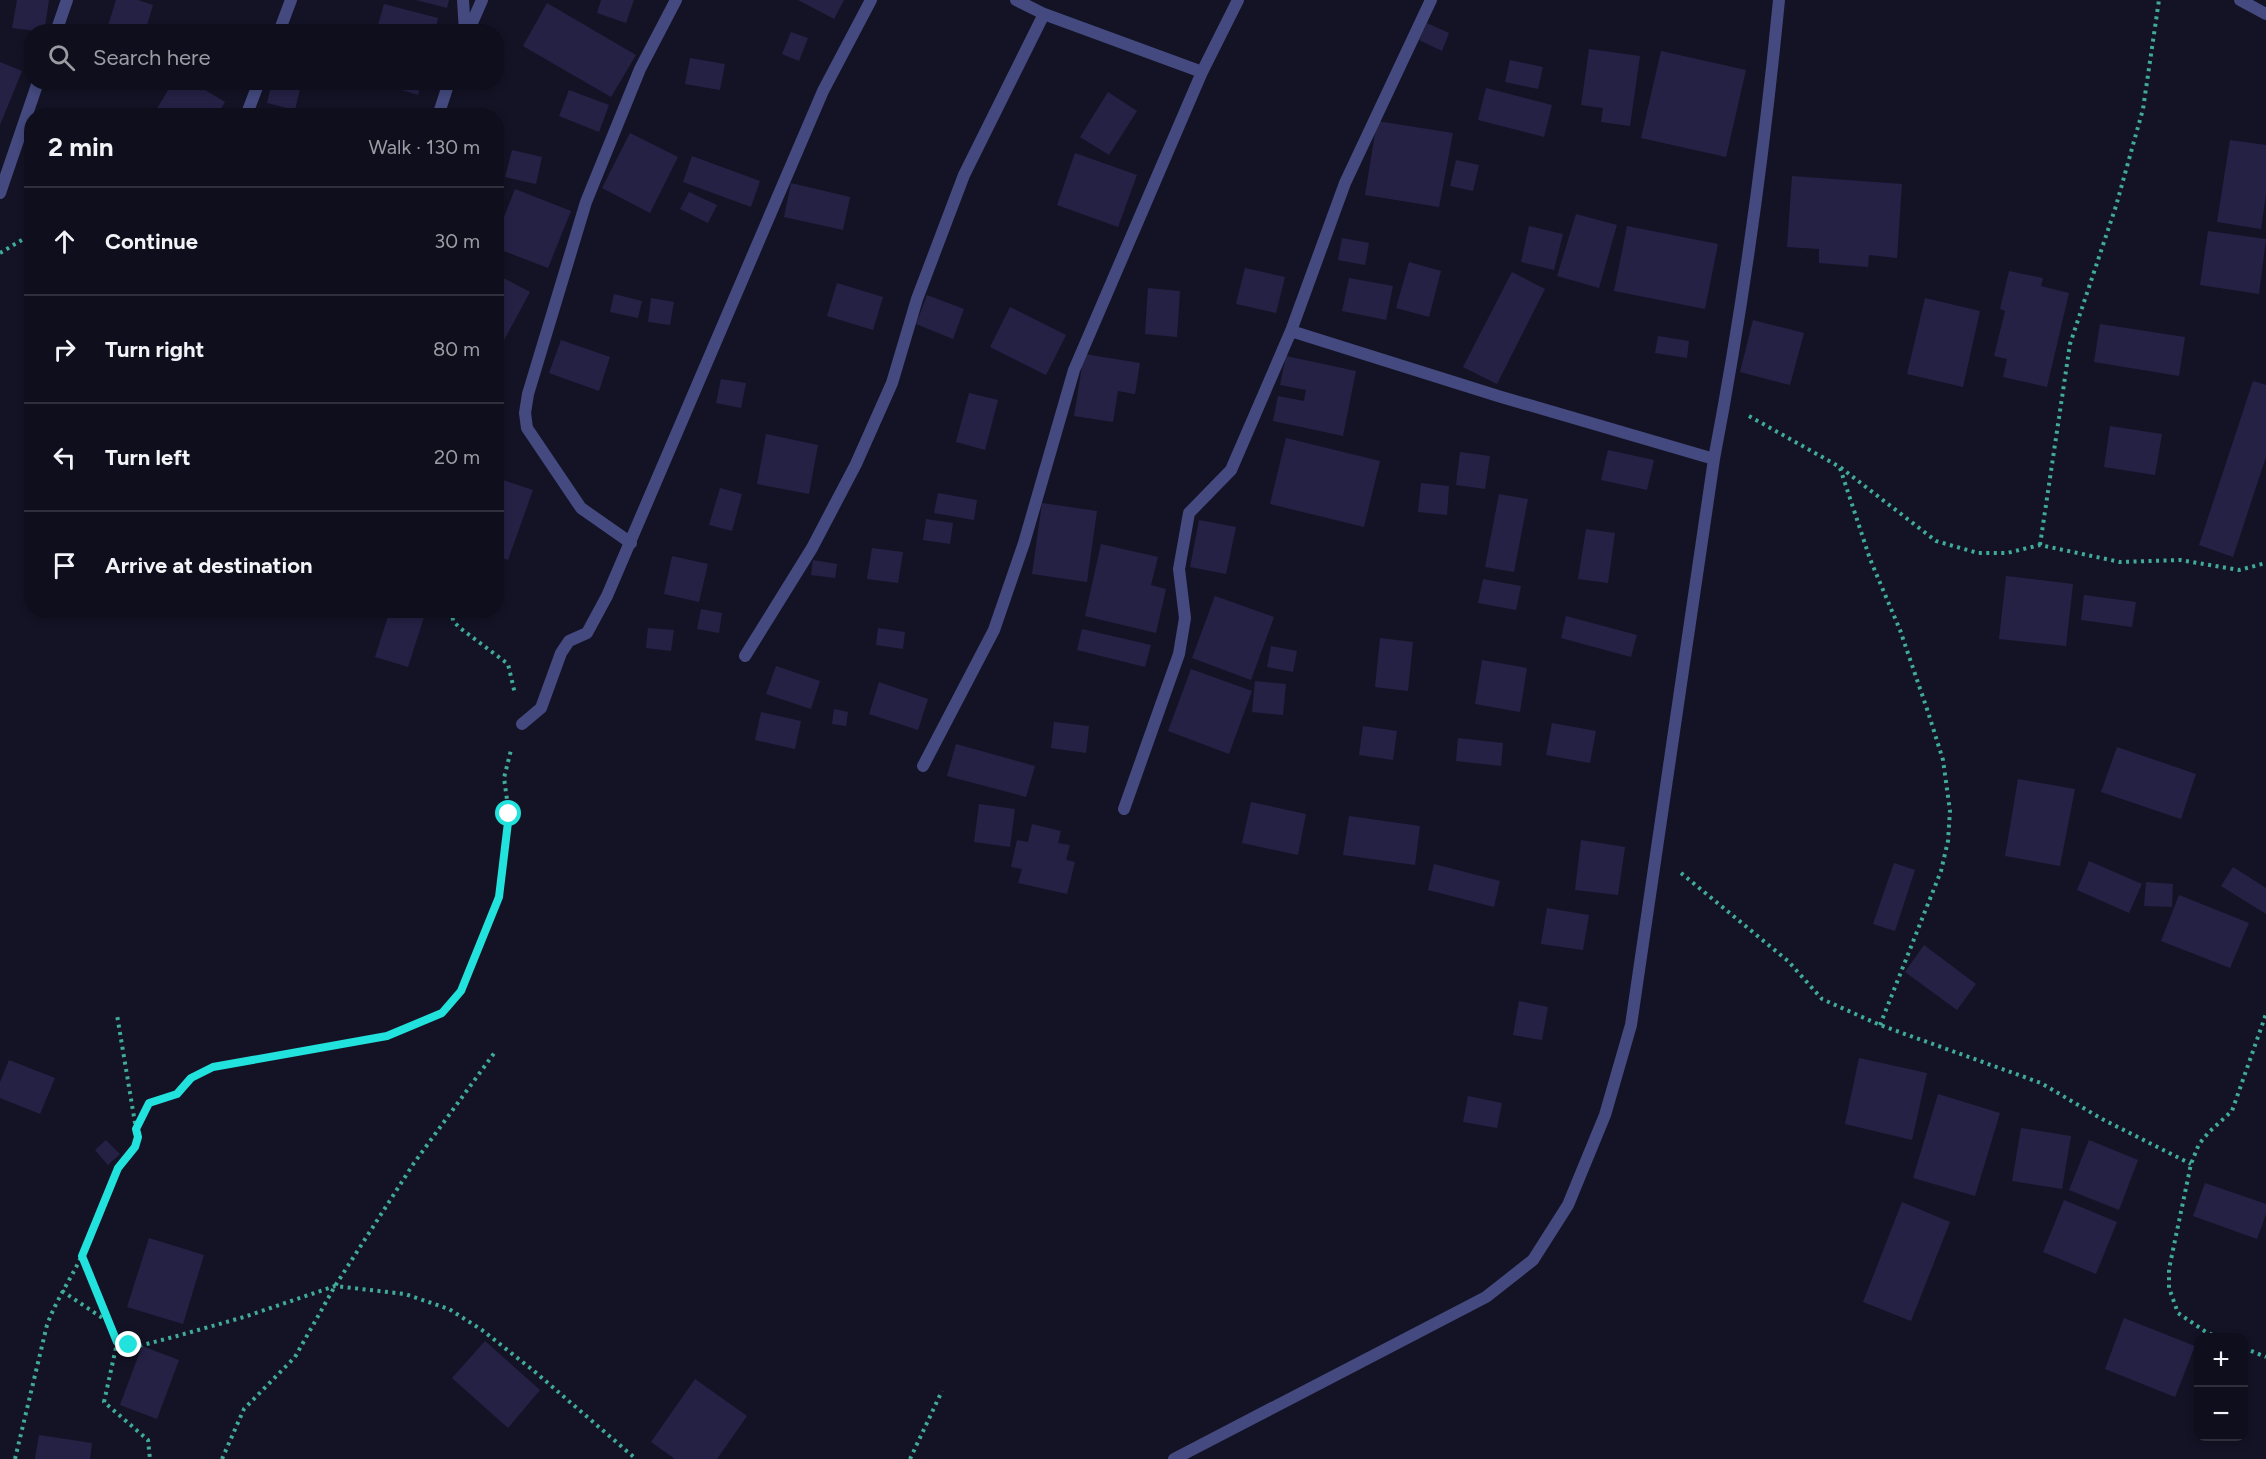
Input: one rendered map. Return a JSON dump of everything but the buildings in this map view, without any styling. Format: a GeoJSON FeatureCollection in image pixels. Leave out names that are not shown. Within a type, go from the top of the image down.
{"type":"FeatureCollection","features":[{"type":"Feature","properties":{"kind":"street"},"geometry":{"type":"LineString","coordinates":[[59,24],[67,0]]}},
{"type":"Feature","properties":{"kind":"street"},"geometry":{"type":"LineString","coordinates":[[282,24],[291,0]]}},
{"type":"Feature","properties":{"kind":"street"},"geometry":{"type":"LineString","coordinates":[[463,0],[465,24]]}},
{"type":"Feature","properties":{"kind":"street"},"geometry":{"type":"LineString","coordinates":[[470,24],[482,0]]}},
{"type":"Feature","properties":{"kind":"street"},"geometry":{"type":"LineString","coordinates":[[631,543],[581,508],[527,428],[525,413],[528,394],[586,202],[640,69],[676,0]]}},
{"type":"Feature","properties":{"kind":"street"},"geometry":{"type":"LineString","coordinates":[[522,724],[542,708],[561,653],[569,641],[587,633],[592,625],[631,543],[823,91],[871,0]]}},
{"type":"Feature","properties":{"kind":"street"},"geometry":{"type":"LineString","coordinates":[[1016,0],[1044,14],[1202,72]]}},
{"type":"Feature","properties":{"kind":"street"},"geometry":{"type":"LineString","coordinates":[[922,766],[994,630],[1024,543],[1074,370],[1202,72],[1238,0]]}},
{"type":"Feature","properties":{"kind":"street"},"geometry":{"type":"LineString","coordinates":[[1124,809],[1179,654],[1185,618],[1179,569],[1189,513],[1231,470],[1291,332],[1345,183],[1431,0]]}},
{"type":"Feature","properties":{"kind":"street"},"geometry":{"type":"LineString","coordinates":[[1174,1459],[1486,1297],[1533,1260],[1568,1205],[1605,1115],[1631,1025],[1714,459],[1725,403],[1767,125],[1779,0]]}},
{"type":"Feature","properties":{"kind":"street"},"geometry":{"type":"LineString","coordinates":[[2240,0],[2266,14]]}},
{"type":"Feature","properties":{"kind":"street"},"geometry":{"type":"LineString","coordinates":[[745,656],[812,548],[856,464],[892,383],[917,299],[964,175],[1044,14]]}},
{"type":"Feature","properties":{"kind":"street"},"geometry":{"type":"LineString","coordinates":[[29,108],[35,90]]}},
{"type":"Feature","properties":{"kind":"street"},"geometry":{"type":"LineString","coordinates":[[249,108],[256,90]]}},
{"type":"Feature","properties":{"kind":"street"},"geometry":{"type":"LineString","coordinates":[[441,108],[447,90]]}},
{"type":"Feature","properties":{"kind":"street"},"geometry":{"type":"LineString","coordinates":[[0,193],[24,123]]}},
{"type":"Feature","properties":{"kind":"street"},"geometry":{"type":"LineString","coordinates":[[1291,332],[1714,459]]}},
{"type":"Feature","properties":{"kind":"path"},"geometry":{"type":"LineString","coordinates":[[2040,545],[2070,344],[2116,206],[2143,108],[2158,0]]}},
{"type":"Feature","properties":{"kind":"path"},"geometry":{"type":"LineString","coordinates":[[0,253],[24,239]]}},
{"type":"Feature","properties":{"kind":"path"},"geometry":{"type":"LineString","coordinates":[[1725,403],[1840,467],[1936,541],[1978,554],[2007,554],[2040,545],[2120,562],[2180,560],[2239,570],[2266,563]]}},
{"type":"Feature","properties":{"kind":"path"},"geometry":{"type":"LineString","coordinates":[[1840,467],[1870,559],[1900,630],[1928,712],[1942,760],[1950,811],[1948,841],[1941,871],[1880,1025]]}},
{"type":"Feature","properties":{"kind":"path"},"geometry":{"type":"LineString","coordinates":[[136,1129],[149,1103],[177,1094],[191,1078],[207,1070],[387,1036],[442,1013],[461,991],[499,897],[509,814],[504,778],[509,757],[522,724],[513,677],[508,664],[453,621],[453,618]]}},
{"type":"Feature","properties":{"kind":"path"},"geometry":{"type":"LineString","coordinates":[[1657,854],[1788,961],[1822,999],[1880,1025],[2041,1083],[2102,1119],[2191,1164]]}},
{"type":"Feature","properties":{"kind":"path"},"geometry":{"type":"LineString","coordinates":[[2208,1333],[2178,1313],[2169,1288],[2169,1269],[2191,1164],[2199,1144],[2232,1111],[2266,1014]]}},
{"type":"Feature","properties":{"kind":"path"},"geometry":{"type":"LineString","coordinates":[[15,1459],[46,1325],[82,1256],[118,1168],[135,1147],[138,1137],[117,1015]]}},
{"type":"Feature","properties":{"kind":"path"},"geometry":{"type":"LineString","coordinates":[[222,1459],[244,1409],[295,1357],[335,1286],[414,1163],[495,1052]]}},
{"type":"Feature","properties":{"kind":"path"},"geometry":{"type":"LineString","coordinates":[[82,1256],[117,1342],[104,1402],[148,1440],[150,1459]]}},
{"type":"Feature","properties":{"kind":"path"},"geometry":{"type":"LineString","coordinates":[[117,1342],[139,1346],[244,1317],[335,1286],[405,1294],[449,1309],[482,1330],[534,1371],[636,1459]]}},
{"type":"Feature","properties":{"kind":"path"},"geometry":{"type":"LineString","coordinates":[[62,1291],[108,1321]]}},
{"type":"Feature","properties":{"kind":"path"},"geometry":{"type":"LineString","coordinates":[[2248,1350],[2266,1357]]}},
{"type":"Feature","properties":{"kind":"path"},"geometry":{"type":"LineString","coordinates":[[910,1459],[942,1391]]}},
{"type":"Feature","properties":{"kind":"route"},"geometry":{"type":"LineString","coordinates":[[129,1345],[117,1342],[82,1256],[118,1168],[135,1147],[138,1137],[136,1129],[149,1103],[177,1094],[191,1078],[213,1067],[387,1036],[442,1013],[461,991],[499,897],[509,814]]}}]}
